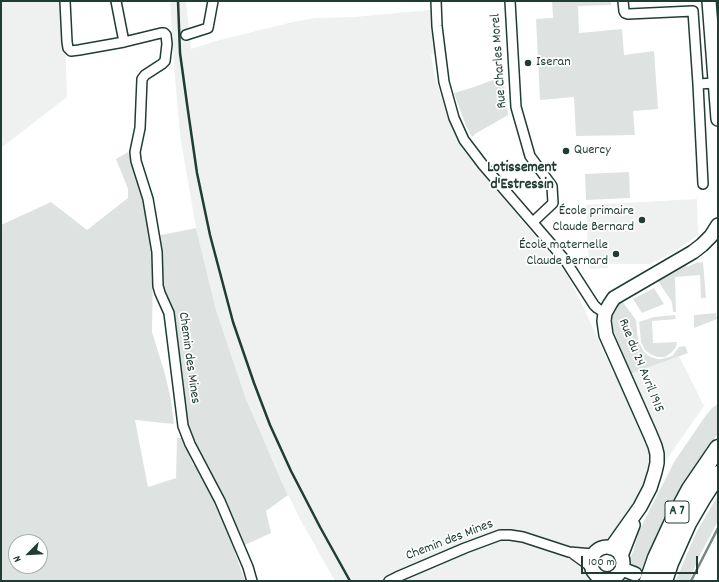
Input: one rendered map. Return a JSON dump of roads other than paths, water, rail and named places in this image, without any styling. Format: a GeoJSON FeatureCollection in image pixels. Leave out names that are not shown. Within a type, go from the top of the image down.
{"type":"FeatureCollection","features":[{"type":"Feature","properties":{"kind":"highway","name":"A 7"},"geometry":{"type":"LineString","coordinates":[[641,577],[656,558],[690,489],[718,448]]}},
{"type":"Feature","properties":{"kind":"highway","name":"A 7"},"geometry":{"type":"LineString","coordinates":[[664,581],[670,563],[688,523],[718,474]]}},
{"type":"Feature","properties":{"kind":"main road"},"geometry":{"type":"LineString","coordinates":[[709,1],[718,119]]}},
{"type":"Feature","properties":{"kind":"main road"},"geometry":{"type":"LineString","coordinates":[[605,313],[614,298],[693,252],[711,236],[718,225]]}},
{"type":"Feature","properties":{"kind":"main road","name":"Rue du 24 Avril 1915"},"geometry":{"type":"LineString","coordinates":[[605,313],[604,321],[606,335],[650,434],[657,454],[657,463],[650,488],[640,507],[611,548]]}},
{"type":"Feature","properties":{"kind":"main road","name":"Rue du 24 Avril 1915"},"geometry":{"type":"LineString","coordinates":[[617,571],[640,507]]}},
{"type":"Feature","properties":{"kind":"main road"},"geometry":{"type":"LineString","coordinates":[[602,548],[611,548],[617,550],[617,571],[610,579],[604,579],[595,569],[596,551],[602,548]]}},
{"type":"Feature","properties":{"kind":"main road"},"geometry":{"type":"LineString","coordinates":[[617,571],[641,577]]}},
{"type":"Feature","properties":{"kind":"street"},"geometry":{"type":"LineString","coordinates":[[65,1],[67,42],[68,48],[71,51],[124,42],[116,1]]}},
{"type":"Feature","properties":{"kind":"street"},"geometry":{"type":"LineString","coordinates":[[186,35],[208,28],[213,1]]}},
{"type":"Feature","properties":{"kind":"street","name":"Rue du 24 Avril 1915"},"geometry":{"type":"LineString","coordinates":[[436,1],[437,26],[444,82],[458,129],[470,150],[565,260],[594,305],[605,313]]}},
{"type":"Feature","properties":{"kind":"street","name":"Rue Charles Morel"},"geometry":{"type":"LineString","coordinates":[[510,1],[516,107],[530,156],[552,186],[553,203],[533,222]]}},
{"type":"Feature","properties":{"kind":"street"},"geometry":{"type":"LineString","coordinates":[[623,1],[624,11],[628,14],[693,11],[698,84],[702,184]]}},
{"type":"Feature","properties":{"kind":"street","name":"Chemin des Mines"},"geometry":{"type":"LineString","coordinates":[[124,42],[164,33],[166,35],[167,44],[165,61],[145,75],[142,79],[140,128],[135,152],[136,161],[148,199],[157,252],[158,286],[170,313],[183,426],[190,444],[220,501],[248,567],[252,581]]}},
{"type":"Feature","properties":{"kind":"street"},"geometry":{"type":"LineString","coordinates":[[698,84],[715,83]]}},
{"type":"Feature","properties":{"kind":"street","name":"Chemin des Mines"},"geometry":{"type":"LineString","coordinates":[[389,581],[464,548],[500,535],[510,535],[523,538],[569,552],[595,569]]}},
{"type":"Feature","properties":{"kind":"waterway"},"geometry":{"type":"LineString","coordinates":[[691,581],[718,528]]}},
{"type":"Feature","properties":{"kind":"railway"},"geometry":{"type":"LineString","coordinates":[[178,1],[180,53],[197,173],[210,235],[233,322],[270,425],[291,471],[350,581]]}},
{"type":"Feature","properties":{"kind":"place","name":"Iseran"},"geometry":{"type":"Point","coordinates":[528,63]}},
{"type":"Feature","properties":{"kind":"place","name":"Quercy"},"geometry":{"type":"Point","coordinates":[566,151]}},
{"type":"Feature","properties":{"kind":"place","name":"École primaire Claude Bernard"},"geometry":{"type":"Point","coordinates":[642,220]}},
{"type":"Feature","properties":{"kind":"place","name":"École maternelle Claude Bernard"},"geometry":{"type":"Point","coordinates":[616,254]}},
{"type":"Feature","properties":{"kind":"district","name":"Lotissement d'Estressin"},"geometry":{"type":"Point","coordinates":[522,178]}}]}
